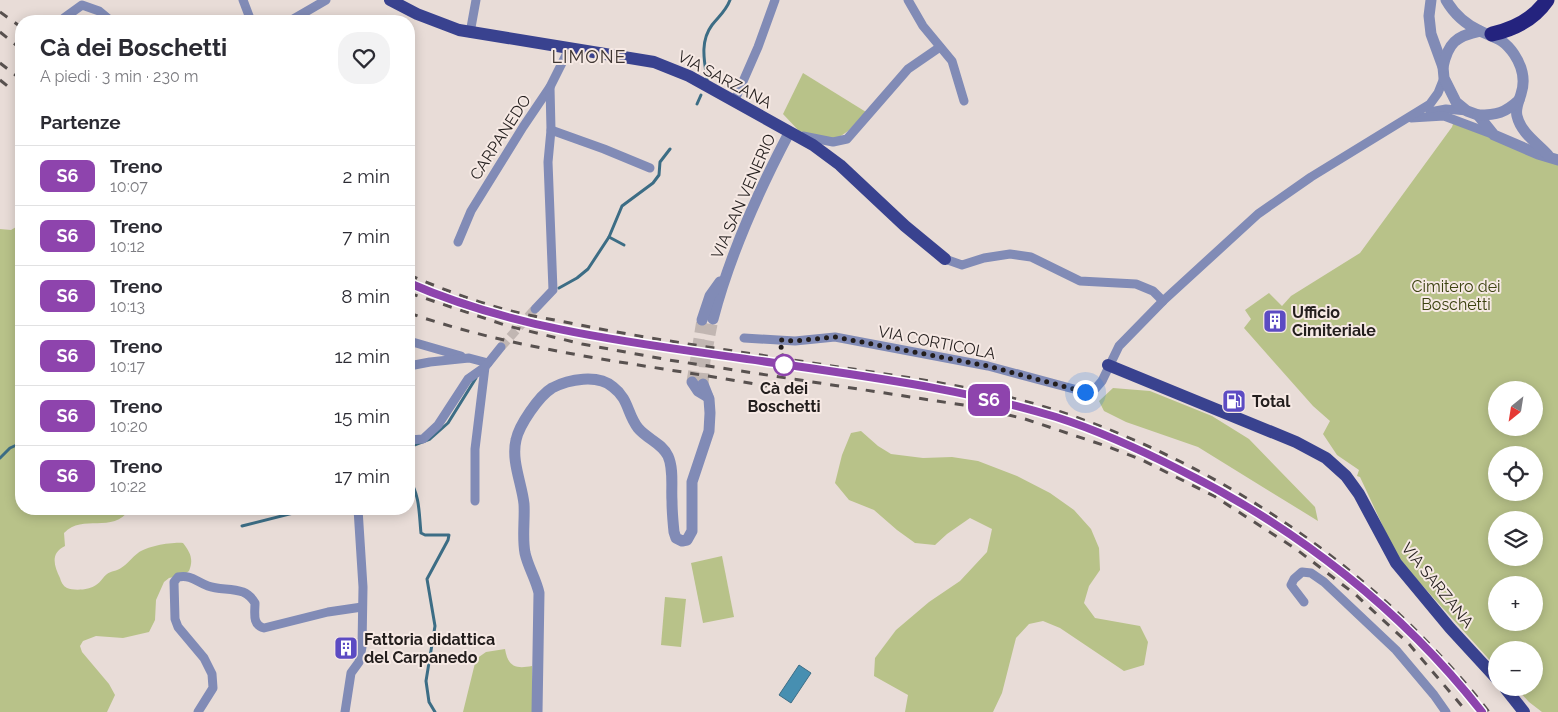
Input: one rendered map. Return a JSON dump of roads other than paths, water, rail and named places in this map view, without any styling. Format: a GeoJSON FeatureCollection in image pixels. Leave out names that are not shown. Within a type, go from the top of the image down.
{"type":"FeatureCollection","features":[{"type":"Feature","properties":{"kind":"highway"},"geometry":{"type":"LineString","coordinates":[[1486,33],[1527,21],[1538,12],[1547,0]]}},
{"type":"Feature","properties":{"kind":"main road","name":"VIA SARZANA"},"geometry":{"type":"LineString","coordinates":[[390,0],[445,26],[470,33],[654,62],[688,76],[813,145],[840,165],[905,226],[945,259]]}},
{"type":"Feature","properties":{"kind":"main road","name":"VIA SARZANA"},"geometry":{"type":"LineString","coordinates":[[1108,365],[1296,442],[1326,458],[1346,476],[1359,494],[1396,563],[1419,592],[1488,669]]}},
{"type":"Feature","properties":{"kind":"main road"},"geometry":{"type":"LineString","coordinates":[[1511,696],[1524,712]]}},
{"type":"Feature","properties":{"kind":"street"},"geometry":{"type":"LineString","coordinates":[[244,0],[248,15]]}},
{"type":"Feature","properties":{"kind":"street"},"geometry":{"type":"LineString","coordinates":[[300,15],[326,0]]}},
{"type":"Feature","properties":{"kind":"street"},"geometry":{"type":"LineString","coordinates":[[470,33],[476,0]]}},
{"type":"Feature","properties":{"kind":"street"},"geometry":{"type":"LineString","coordinates":[[734,102],[758,47],[775,0]]}},
{"type":"Feature","properties":{"kind":"street"},"geometry":{"type":"LineString","coordinates":[[908,0],[923,26],[952,60],[964,102]]}},
{"type":"Feature","properties":{"kind":"street"},"geometry":{"type":"LineString","coordinates":[[1431,0],[1429,16],[1431,34],[1450,91],[1456,102],[1473,113],[1494,135]]}},
{"type":"Feature","properties":{"kind":"street"},"geometry":{"type":"LineString","coordinates":[[1446,0],[1452,11],[1464,22],[1501,39],[1508,46],[1521,68],[1524,80],[1516,110],[1521,126],[1526,134],[1553,158]]}},
{"type":"Feature","properties":{"kind":"street"},"geometry":{"type":"LineString","coordinates":[[68,15],[82,5],[99,11],[104,15]]}},
{"type":"Feature","properties":{"kind":"street"},"geometry":{"type":"LineString","coordinates":[[1406,119],[1430,104],[1438,93],[1445,56],[1453,42],[1465,34],[1486,33]]}},
{"type":"Feature","properties":{"kind":"street"},"geometry":{"type":"LineString","coordinates":[[789,133],[834,142],[847,139],[908,69],[940,47]]}},
{"type":"Feature","properties":{"kind":"street","name":"CARPANEDO"},"geometry":{"type":"LineString","coordinates":[[458,242],[471,211],[550,87],[569,48]]}},
{"type":"Feature","properties":{"kind":"street"},"geometry":{"type":"LineString","coordinates":[[535,310],[553,290],[548,162],[551,130],[550,87]]}},
{"type":"Feature","properties":{"kind":"street"},"geometry":{"type":"LineString","coordinates":[[1406,119],[1446,109],[1496,115],[1510,108],[1519,100]]}},
{"type":"Feature","properties":{"kind":"street"},"geometry":{"type":"LineString","coordinates":[[1406,119],[1444,116],[1538,154],[1553,158]]}},
{"type":"Feature","properties":{"kind":"street","name":"VIA CORTICOLA"},"geometry":{"type":"LineString","coordinates":[[744,338],[794,341],[835,337],[988,366],[1085,392],[1095,389],[1102,381],[1118,346],[1162,301],[1258,214],[1311,177],[1406,119]]}},
{"type":"Feature","properties":{"kind":"street"},"geometry":{"type":"LineString","coordinates":[[551,130],[650,168]]}},
{"type":"Feature","properties":{"kind":"street","name":"VIA SAN VENERIO"},"geometry":{"type":"LineString","coordinates":[[707,319],[746,222],[789,133]]}},
{"type":"Feature","properties":{"kind":"street"},"geometry":{"type":"LineString","coordinates":[[945,259],[962,265],[984,258],[1010,254],[1031,257],[1080,281],[1136,284],[1153,291],[1162,301]]}},
{"type":"Feature","properties":{"kind":"street"},"geometry":{"type":"LineString","coordinates":[[415,343],[469,358],[486,365]]}},
{"type":"Feature","properties":{"kind":"street"},"geometry":{"type":"LineString","coordinates":[[415,440],[423,439],[438,425],[468,379],[486,365],[500,346]]}},
{"type":"Feature","properties":{"kind":"street"},"geometry":{"type":"LineString","coordinates":[[415,365],[469,358]]}},
{"type":"Feature","properties":{"kind":"street"},"geometry":{"type":"LineString","coordinates":[[475,502],[475,449],[486,365]]}},
{"type":"Feature","properties":{"kind":"street"},"geometry":{"type":"LineString","coordinates":[[537,712],[539,593],[526,554],[523,536],[524,504],[514,449],[518,432],[550,389],[566,383],[588,379],[612,385],[627,401],[633,419],[639,429],[668,454],[671,468],[674,532],[676,538],[682,541],[687,540],[692,531],[692,482],[708,431],[710,412],[708,396],[698,383]]}},
{"type":"Feature","properties":{"kind":"street"},"geometry":{"type":"LineString","coordinates":[[345,712],[351,674],[361,655],[363,587],[358,515]]}},
{"type":"Feature","properties":{"kind":"street"},"geometry":{"type":"LineString","coordinates":[[1304,602],[1291,585],[1294,579],[1302,572],[1311,573],[1324,582],[1396,650],[1446,712]]}},
{"type":"Feature","properties":{"kind":"street"},"geometry":{"type":"LineString","coordinates":[[198,712],[213,688],[212,674],[204,658],[178,627],[175,619],[174,582],[178,578],[186,576],[207,586],[219,589],[232,589],[245,593],[255,603],[256,623],[259,627],[264,628],[328,612],[362,606]]}},
{"type":"Feature","properties":{"kind":"water"},"geometry":{"type":"Polygon","coordinates":[[[799,665],[811,673],[791,703],[779,695],[799,665]]]}},
{"type":"Feature","properties":{"kind":"waterway"},"geometry":{"type":"LineString","coordinates":[[707,79],[704,44],[708,31],[730,0]]}},
{"type":"Feature","properties":{"kind":"waterway"},"geometry":{"type":"LineString","coordinates":[[697,104],[701,95]]}},
{"type":"Feature","properties":{"kind":"waterway"},"geometry":{"type":"LineString","coordinates":[[559,288],[588,269],[609,237],[622,206],[653,183],[659,175],[660,162],[670,149]]}},
{"type":"Feature","properties":{"kind":"waterway"},"geometry":{"type":"LineString","coordinates":[[609,237],[624,245]]}},
{"type":"Feature","properties":{"kind":"waterway"},"geometry":{"type":"LineString","coordinates":[[415,445],[430,439],[448,423],[476,378]]}},
{"type":"Feature","properties":{"kind":"waterway"},"geometry":{"type":"LineString","coordinates":[[0,458],[15,446]]}},
{"type":"Feature","properties":{"kind":"waterway"},"geometry":{"type":"LineString","coordinates":[[415,492],[421,533],[425,535],[449,535],[427,579],[435,626],[426,681],[429,702],[435,712]]}},
{"type":"Feature","properties":{"kind":"waterway"},"geometry":{"type":"LineString","coordinates":[[242,526],[285,515]]}},
{"type":"Feature","properties":{"kind":"tunnel"},"geometry":{"type":"LineString","coordinates":[[501,347],[535,309]]}},
{"type":"Feature","properties":{"kind":"tunnel"},"geometry":{"type":"LineString","coordinates":[[703,384],[705,361],[713,319]]}},
{"type":"Feature","properties":{"kind":"tunnel"},"geometry":{"type":"LineString","coordinates":[[692,382],[702,320]]}},
{"type":"Feature","properties":{"kind":"railway"},"geometry":{"type":"LineString","coordinates":[[0,12],[15,23]]}},
{"type":"Feature","properties":{"kind":"railway"},"geometry":{"type":"LineString","coordinates":[[0,32],[15,44]]}},
{"type":"Feature","properties":{"kind":"railway"},"geometry":{"type":"LineString","coordinates":[[0,63],[15,75]]}},
{"type":"Feature","properties":{"kind":"railway"},"geometry":{"type":"LineString","coordinates":[[0,80],[10,88]]}},
{"type":"Feature","properties":{"kind":"railway"},"geometry":{"type":"LineString","coordinates":[[415,277],[472,299],[525,314],[663,340],[972,389],[1032,403],[1114,432],[1166,454],[1216,480],[1265,509],[1311,541],[1356,576],[1398,613],[1451,667],[1489,712]]}},
{"type":"Feature","properties":{"kind":"railway"},"geometry":{"type":"LineString","coordinates":[[415,295],[508,326],[582,344],[669,360],[976,407],[1025,419],[1142,460],[1214,496],[1296,549],[1356,595],[1409,644],[1467,712]]}},
{"type":"Feature","properties":{"kind":"railway"},"geometry":{"type":"LineString","coordinates":[[415,315],[452,327],[541,348],[765,386]]}},
{"type":"Feature","properties":{"kind":"railway"},"geometry":{"type":"LineString","coordinates":[[569,330],[606,337]]}},
{"type":"Feature","properties":{"kind":"train","name":"S6"},"geometry":{"type":"LineString","coordinates":[[415,285],[462,303],[510,317],[588,334],[923,386],[1003,403],[1056,417],[1138,448],[1212,486],[1288,532],[1353,580],[1429,651],[1482,712]]}},
{"type":"Feature","properties":{"kind":"place","name":"Ufficio Cimiteriale"},"geometry":{"type":"Point","coordinates":[1275,321]}},
{"type":"Feature","properties":{"kind":"place","name":"Cà dei Boschetti"},"geometry":{"type":"Point","coordinates":[784,365]}},
{"type":"Feature","properties":{"kind":"place","name":"Total"},"geometry":{"type":"Point","coordinates":[1234,401]}},
{"type":"Feature","properties":{"kind":"place","name":"Fattoria didattica del Carpanedo"},"geometry":{"type":"Point","coordinates":[346,648]}},
{"type":"Feature","properties":{"kind":"district","name":"LIMONE"},"geometry":{"type":"Point","coordinates":[589,57]}},
{"type":"Feature","properties":{"kind":"park label","name":"Cimitero dei Boschetti"},"geometry":{"type":"Point","coordinates":[1456,295]}}]}
